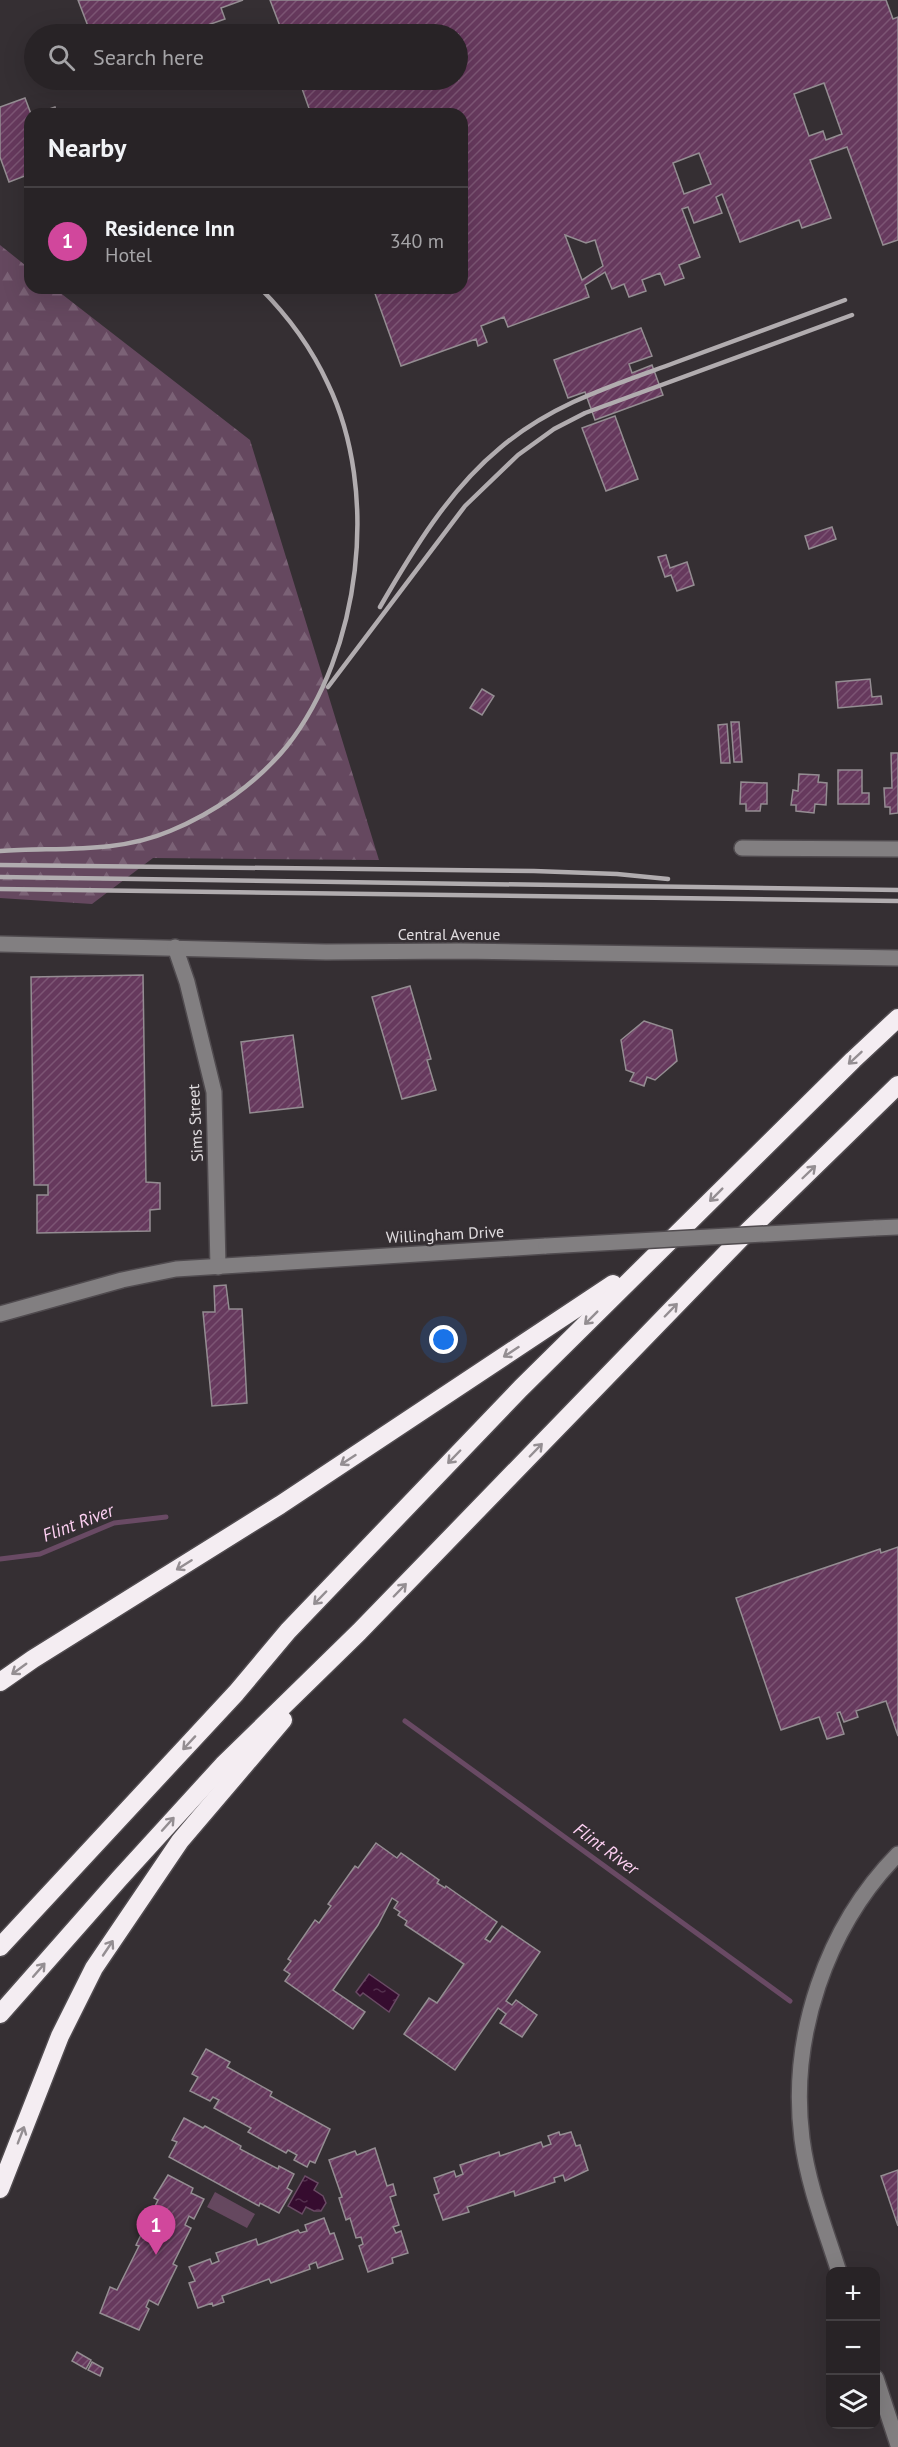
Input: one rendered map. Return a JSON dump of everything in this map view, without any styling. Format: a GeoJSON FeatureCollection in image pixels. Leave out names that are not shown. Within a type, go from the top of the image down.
{"type":"FeatureCollection","features":[{"type":"Feature","properties":{"kind":"highway"},"geometry":{"type":"LineString","coordinates":[[0,1947],[236,1693],[288,1631],[521,1388],[898,1018]]}},
{"type":"Feature","properties":{"kind":"highway"},"geometry":{"type":"LineString","coordinates":[[0,2014],[223,1765],[359,1632],[744,1235],[898,1085]]}},
{"type":"Feature","properties":{"kind":"highway"},"geometry":{"type":"LineString","coordinates":[[0,1682],[33,1659],[280,1505],[647,1262]]}},
{"type":"Feature","properties":{"kind":"highway"},"geometry":{"type":"LineString","coordinates":[[0,2189],[60,2036],[94,1968],[180,1841],[359,1632]]}},
{"type":"Feature","properties":{"kind":"street"},"geometry":{"type":"LineString","coordinates":[[742,848],[898,849]]}},
{"type":"Feature","properties":{"kind":"street","name":"Central Avenue"},"geometry":{"type":"LineString","coordinates":[[0,944],[326,952],[460,951],[898,958]]}},
{"type":"Feature","properties":{"kind":"street","name":"Sims Street"},"geometry":{"type":"LineString","coordinates":[[175,947],[187,982],[214,1092],[218,1267]]}},
{"type":"Feature","properties":{"kind":"street","name":"Willingham Drive"},"geometry":{"type":"LineString","coordinates":[[0,1314],[122,1280],[176,1269],[898,1227]]}},
{"type":"Feature","properties":{"kind":"street"},"geometry":{"type":"LineString","coordinates":[[838,2267],[815,2198],[805,2155],[802,2138],[800,2077],[809,2016],[825,1964],[850,1915],[882,1870],[898,1854]]}},
{"type":"Feature","properties":{"kind":"street"},"geometry":{"type":"LineString","coordinates":[[880,2390],[898,2445]]}},
{"type":"Feature","properties":{"kind":"green space"},"geometry":{"type":"Polygon","coordinates":[[[0,245],[24,264],[24,294],[62,294],[250,440],[379,860],[153,858],[92,904],[0,898],[0,245]]]}},
{"type":"Feature","properties":{"kind":"green space"},"geometry":{"type":"Polygon","coordinates":[[[215,2192],[255,2214],[247,2228],[207,2207],[215,2192]]]}},
{"type":"Feature","properties":{"kind":"water"},"geometry":{"type":"Polygon","coordinates":[[[369,1974],[399,1995],[389,2012],[363,1993],[360,1996],[356,1992],[369,1974]]]}},
{"type":"Feature","properties":{"kind":"water"},"geometry":{"type":"Polygon","coordinates":[[[305,2176],[318,2183],[314,2190],[323,2196],[326,2203],[321,2211],[314,2211],[306,2207],[302,2214],[288,2206],[305,2176]]]}},
{"type":"Feature","properties":{"kind":"building"},"geometry":{"type":"Polygon","coordinates":[[[78,0],[243,0],[221,8],[225,19],[211,24],[87,24],[78,0]]]}},
{"type":"Feature","properties":{"kind":"building"},"geometry":{"type":"Polygon","coordinates":[[[270,0],[886,0],[893,19],[898,17],[898,240],[883,245],[847,147],[810,160],[831,218],[802,228],[799,220],[740,242],[722,194],[716,197],[722,213],[694,223],[688,207],[682,209],[700,257],[679,265],[684,278],[665,285],[660,273],[642,280],[646,291],[629,297],[624,284],[612,289],[605,272],[585,285],[589,297],[508,327],[504,317],[481,326],[487,342],[478,346],[476,339],[401,366],[375,294],[468,294],[468,108],[309,108],[303,90],[468,90],[468,24],[279,24],[270,0]],[[824,83],[794,94],[809,136],[823,131],[826,140],[842,134],[824,83]],[[699,153],[673,163],[684,194],[711,184],[699,153]],[[565,235],[582,280],[603,266],[595,240],[586,243],[565,235]]]}},
{"type":"Feature","properties":{"kind":"building"},"geometry":{"type":"Polygon","coordinates":[[[25,98],[29,108],[24,108],[24,176],[9,182],[0,157],[0,107],[25,98]]]}},
{"type":"Feature","properties":{"kind":"building"},"geometry":{"type":"Polygon","coordinates":[[[641,328],[652,356],[629,364],[632,373],[652,365],[663,395],[595,420],[585,392],[568,398],[554,360],[641,328]]]}},
{"type":"Feature","properties":{"kind":"building"},"geometry":{"type":"Polygon","coordinates":[[[615,416],[638,479],[606,491],[582,428],[615,416]]]}},
{"type":"Feature","properties":{"kind":"building"},"geometry":{"type":"Polygon","coordinates":[[[832,527],[836,539],[809,549],[805,536],[832,527]]]}},
{"type":"Feature","properties":{"kind":"building"},"geometry":{"type":"Polygon","coordinates":[[[666,555],[670,568],[687,562],[694,585],[677,591],[671,575],[665,577],[658,557],[666,555]]]}},
{"type":"Feature","properties":{"kind":"building"},"geometry":{"type":"Polygon","coordinates":[[[870,679],[872,697],[881,696],[882,704],[838,708],[836,682],[870,679]]]}},
{"type":"Feature","properties":{"kind":"building"},"geometry":{"type":"Polygon","coordinates":[[[482,689],[494,696],[482,715],[470,708],[482,689]]]}},
{"type":"Feature","properties":{"kind":"building"},"geometry":{"type":"Polygon","coordinates":[[[731,722],[739,722],[742,762],[734,762],[731,722]]]}},
{"type":"Feature","properties":{"kind":"building"},"geometry":{"type":"Polygon","coordinates":[[[727,724],[730,763],[721,763],[718,725],[727,724]]]}},
{"type":"Feature","properties":{"kind":"building"},"geometry":{"type":"Polygon","coordinates":[[[891,753],[898,753],[898,813],[890,814],[890,807],[885,807],[884,788],[892,788],[891,753]]]}},
{"type":"Feature","properties":{"kind":"building"},"geometry":{"type":"Polygon","coordinates":[[[838,770],[862,770],[862,793],[869,793],[869,804],[838,804],[838,770]]]}},
{"type":"Feature","properties":{"kind":"building"},"geometry":{"type":"Polygon","coordinates":[[[799,774],[819,775],[818,782],[827,783],[826,805],[815,804],[814,813],[796,811],[796,805],[791,805],[793,790],[798,791],[799,774]]]}},
{"type":"Feature","properties":{"kind":"building"},"geometry":{"type":"Polygon","coordinates":[[[741,782],[767,783],[767,804],[761,804],[760,811],[746,811],[746,804],[740,804],[741,782]]]}},
{"type":"Feature","properties":{"kind":"building"},"geometry":{"type":"Polygon","coordinates":[[[143,975],[146,1182],[160,1183],[160,1209],[150,1210],[150,1231],[37,1233],[37,1195],[48,1195],[48,1185],[34,1185],[31,977],[143,975]]]}},
{"type":"Feature","properties":{"kind":"building"},"geometry":{"type":"Polygon","coordinates":[[[410,986],[431,1059],[427,1060],[436,1090],[402,1099],[372,997],[410,986]]]}},
{"type":"Feature","properties":{"kind":"building"},"geometry":{"type":"Polygon","coordinates":[[[644,1021],[672,1030],[677,1061],[655,1080],[647,1077],[644,1086],[630,1081],[634,1073],[626,1070],[621,1040],[644,1021]]]}},
{"type":"Feature","properties":{"kind":"building"},"geometry":{"type":"Polygon","coordinates":[[[293,1035],[303,1107],[250,1113],[241,1042],[293,1035]]]}},
{"type":"Feature","properties":{"kind":"building"},"geometry":{"type":"Polygon","coordinates":[[[226,1285],[229,1309],[242,1309],[247,1403],[212,1406],[203,1312],[215,1312],[214,1286],[226,1285]]]}},
{"type":"Feature","properties":{"kind":"building"},"geometry":{"type":"Polygon","coordinates":[[[898,1547],[898,1736],[886,1701],[856,1711],[858,1717],[844,1722],[840,1712],[837,1713],[844,1734],[827,1739],[819,1717],[781,1730],[736,1598],[880,1549],[881,1553],[898,1547]]]}},
{"type":"Feature","properties":{"kind":"building"},"geometry":{"type":"Polygon","coordinates":[[[376,1843],[397,1858],[401,1853],[439,1880],[437,1883],[445,1888],[446,1886],[497,1922],[485,1939],[490,1942],[502,1926],[540,1952],[506,2001],[512,2005],[516,2000],[537,2015],[522,2037],[500,2023],[506,2014],[498,2008],[455,2070],[404,2034],[429,1998],[437,2003],[464,1964],[405,1925],[407,1921],[398,1915],[400,1912],[394,1908],[398,1902],[392,1898],[378,1925],[333,1990],[365,2012],[353,2029],[285,1981],[290,1974],[284,1970],[291,1961],[288,1959],[315,1920],[319,1923],[331,1906],[328,1904],[355,1866],[358,1868],[376,1843]]]}},
{"type":"Feature","properties":{"kind":"building"},"geometry":{"type":"Polygon","coordinates":[[[206,2049],[230,2062],[227,2067],[272,2092],[270,2096],[330,2129],[315,2163],[310,2161],[307,2167],[294,2160],[297,2155],[288,2150],[286,2153],[248,2132],[251,2128],[214,2108],[219,2100],[213,2097],[210,2101],[190,2091],[198,2077],[192,2074],[206,2049]]]}},
{"type":"Feature","properties":{"kind":"building"},"geometry":{"type":"Polygon","coordinates":[[[184,2118],[203,2128],[205,2126],[241,2146],[240,2149],[278,2169],[279,2166],[294,2174],[287,2188],[292,2191],[279,2213],[260,2203],[259,2206],[169,2157],[177,2142],[172,2140],[184,2118]]]}},
{"type":"Feature","properties":{"kind":"building"},"geometry":{"type":"Polygon","coordinates":[[[559,2132],[560,2135],[571,2132],[576,2146],[580,2145],[588,2170],[565,2181],[563,2175],[554,2178],[555,2182],[515,2196],[514,2191],[467,2207],[469,2212],[443,2220],[434,2195],[439,2193],[434,2178],[454,2171],[456,2177],[463,2174],[460,2165],[499,2152],[500,2156],[541,2142],[543,2147],[551,2144],[548,2136],[559,2132]]]}},
{"type":"Feature","properties":{"kind":"building"},"geometry":{"type":"Polygon","coordinates":[[[375,2148],[387,2186],[393,2184],[396,2195],[390,2197],[399,2225],[393,2227],[396,2233],[401,2231],[408,2253],[392,2258],[393,2263],[368,2272],[359,2246],[363,2244],[361,2237],[356,2238],[350,2218],[346,2220],[339,2198],[342,2197],[329,2160],[355,2151],[357,2155],[375,2148]]]}},
{"type":"Feature","properties":{"kind":"building"},"geometry":{"type":"Polygon","coordinates":[[[898,2170],[898,2226],[881,2176],[898,2170]]]}},
{"type":"Feature","properties":{"kind":"building"},"geometry":{"type":"Polygon","coordinates":[[[168,2175],[193,2188],[191,2193],[204,2199],[194,2219],[189,2216],[185,2225],[191,2228],[173,2264],[177,2266],[158,2305],[149,2300],[146,2307],[149,2309],[139,2330],[100,2313],[110,2287],[117,2290],[139,2246],[136,2245],[158,2200],[154,2198],[168,2175]]]}},
{"type":"Feature","properties":{"kind":"building"},"geometry":{"type":"Polygon","coordinates":[[[324,2218],[330,2234],[334,2233],[343,2259],[318,2268],[316,2262],[309,2265],[310,2269],[271,2283],[269,2279],[222,2296],[224,2302],[198,2308],[189,2283],[195,2281],[189,2267],[210,2259],[212,2264],[219,2261],[216,2253],[256,2239],[258,2245],[298,2230],[300,2233],[307,2231],[305,2225],[324,2218]]]}},
{"type":"Feature","properties":{"kind":"building"},"geometry":{"type":"Polygon","coordinates":[[[77,2352],[91,2360],[86,2369],[72,2361],[77,2352]]]}},
{"type":"Feature","properties":{"kind":"building"},"geometry":{"type":"Polygon","coordinates":[[[92,2362],[103,2368],[100,2376],[88,2370],[92,2362]]]}},
{"type":"Feature","properties":{"kind":"waterway","name":"Flint River"},"geometry":{"type":"LineString","coordinates":[[0,1559],[40,1554],[114,1523],[166,1517]]}},
{"type":"Feature","properties":{"kind":"waterway","name":"Flint River"},"geometry":{"type":"LineString","coordinates":[[405,1721],[790,2001]]}},
{"type":"Feature","properties":{"kind":"railway"},"geometry":{"type":"LineString","coordinates":[[0,851],[86,848],[129,843],[150,838],[186,824],[234,796],[262,772],[287,746],[312,708],[332,665],[346,619],[355,570],[357,521],[354,473],[344,427],[322,371],[298,333],[266,294]]}},
{"type":"Feature","properties":{"kind":"railway"},"geometry":{"type":"LineString","coordinates":[[380,607],[433,522],[464,483],[500,448],[540,419],[605,388],[845,300]]}},
{"type":"Feature","properties":{"kind":"railway"},"geometry":{"type":"LineString","coordinates":[[328,687],[465,506],[518,455],[554,429],[585,413],[852,315]]}},
{"type":"Feature","properties":{"kind":"railway"},"geometry":{"type":"LineString","coordinates":[[0,865],[534,871],[617,874],[668,879]]}},
{"type":"Feature","properties":{"kind":"railway"},"geometry":{"type":"LineString","coordinates":[[0,877],[898,890]]}},
{"type":"Feature","properties":{"kind":"railway"},"geometry":{"type":"LineString","coordinates":[[0,889],[898,901]]}},
{"type":"Feature","properties":{"kind":"place","name":"Residence Inn"},"geometry":{"type":"Point","coordinates":[156,2255]}}]}
